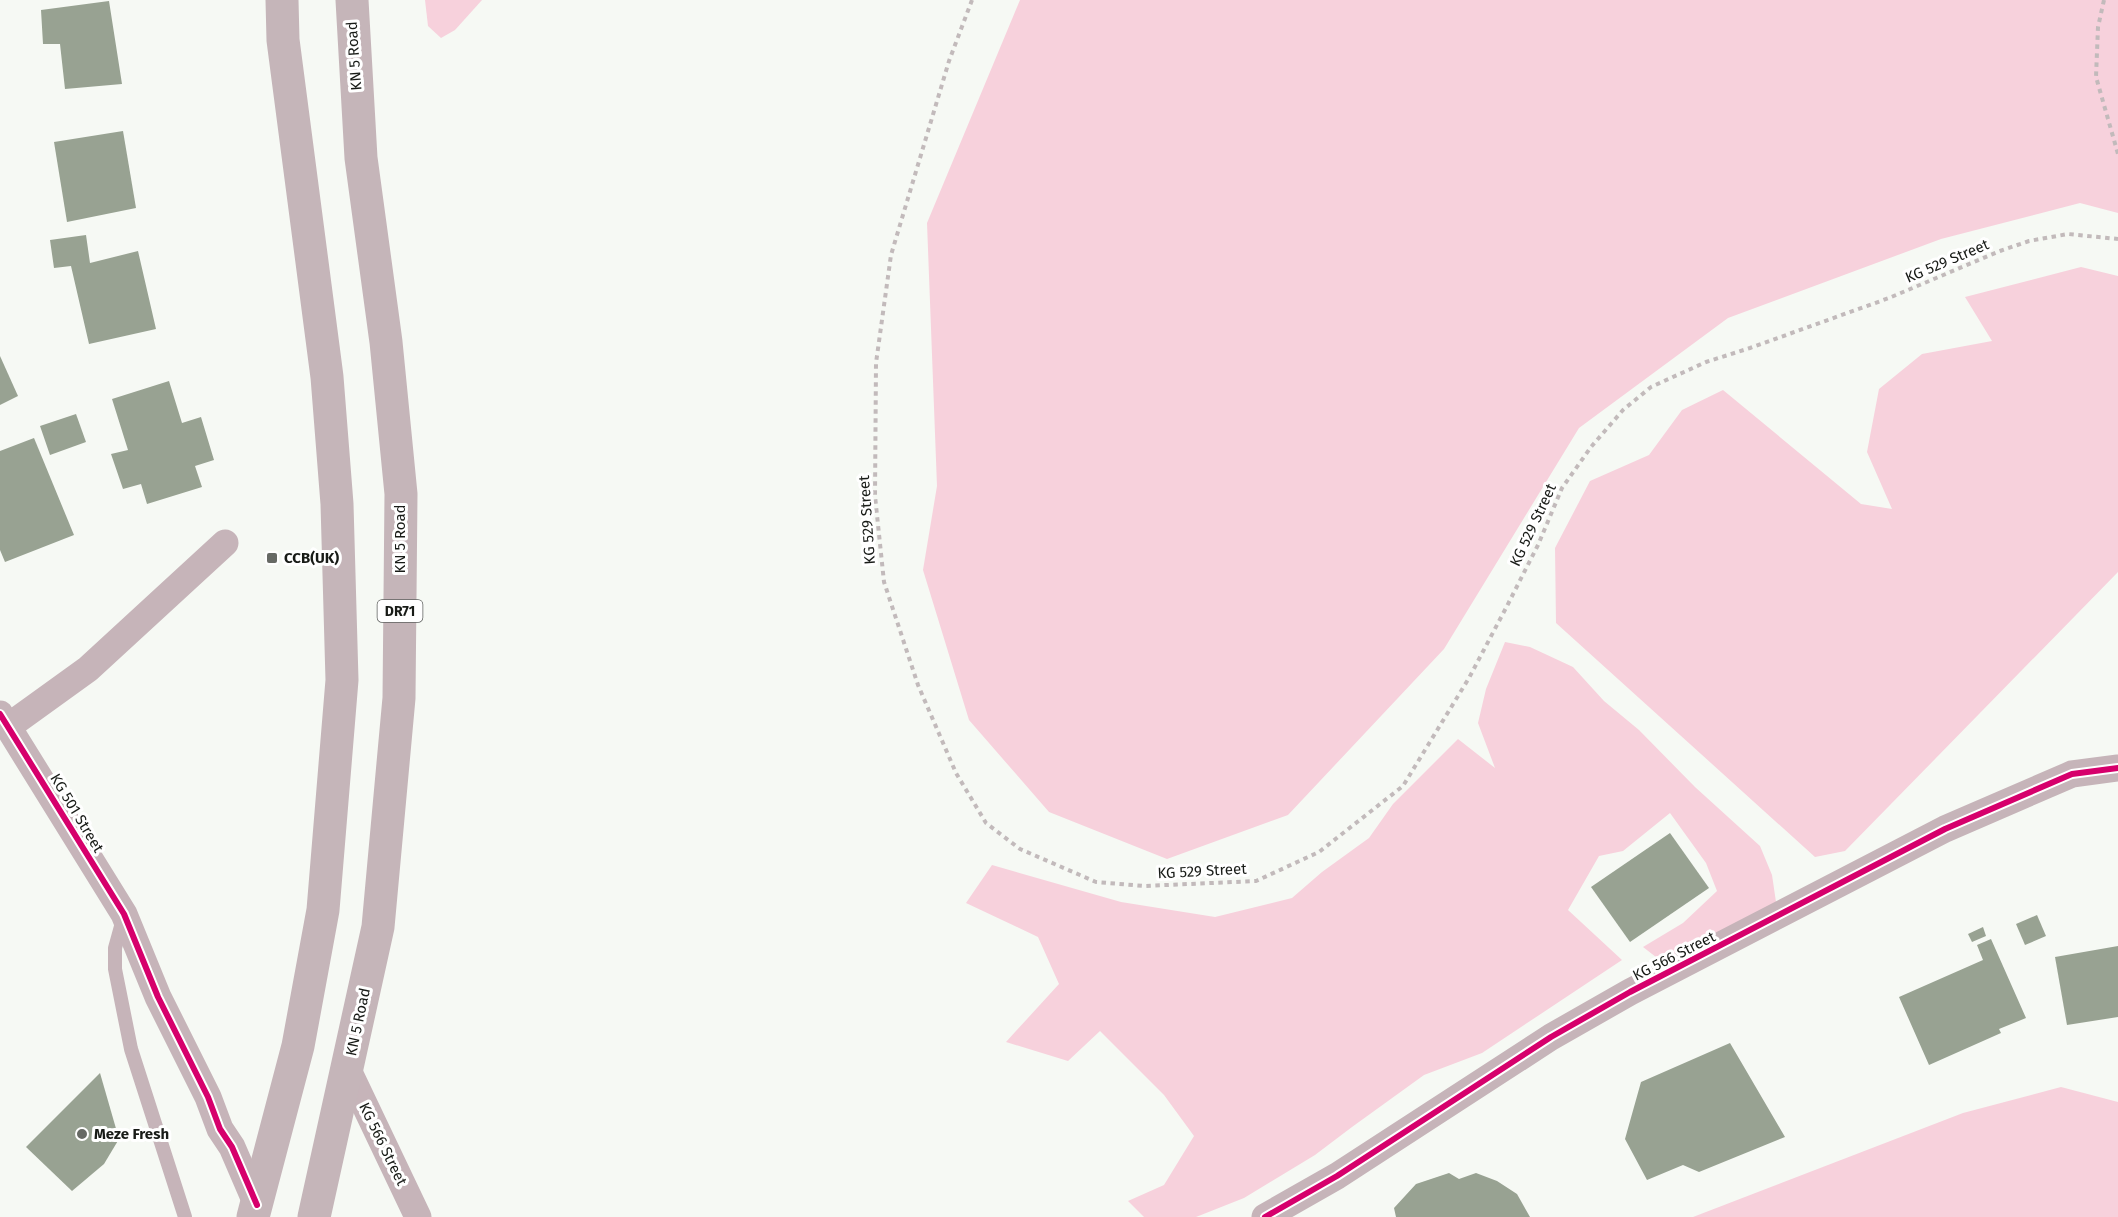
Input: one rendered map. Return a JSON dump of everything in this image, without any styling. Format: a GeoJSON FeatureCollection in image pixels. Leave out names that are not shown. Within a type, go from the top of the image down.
{"type":"FeatureCollection","features":[{"type":"Feature","properties":{"kind":"main road"},"geometry":{"type":"LineString","coordinates":[[255,1211],[298,1046],[323,910],[342,680],[337,504],[327,377],[283,40],[282,0]]}},
{"type":"Feature","properties":{"kind":"main road","name":"KN 5 Road"},"geometry":{"type":"LineString","coordinates":[[314,1217],[378,927],[399,698],[400,494],[386,342],[361,158],[352,0]]}},
{"type":"Feature","properties":{"kind":"street"},"geometry":{"type":"LineString","coordinates":[[4,720],[88,669],[225,543]]}},
{"type":"Feature","properties":{"kind":"street","name":"KG 501 Street"},"geometry":{"type":"LineString","coordinates":[[4,720],[124,914],[158,997],[208,1097],[220,1129],[232,1147],[255,1211]]}},
{"type":"Feature","properties":{"kind":"street","name":"KG 566 Street"},"geometry":{"type":"LineString","coordinates":[[1265,1217],[1337,1176],[1551,1037],[1630,992],[1945,828],[2072,774],[2118,768]]}},
{"type":"Feature","properties":{"kind":"street","name":"KG 566 Street"},"geometry":{"type":"LineString","coordinates":[[348,1070],[418,1217]]}},
{"type":"Feature","properties":{"kind":"lane"},"geometry":{"type":"LineString","coordinates":[[124,914],[115,948],[115,969],[131,1049],[185,1217]]}},
{"type":"Feature","properties":{"kind":"path"},"geometry":{"type":"LineString","coordinates":[[2104,0],[2098,27],[2096,77],[2118,154]]}},
{"type":"Feature","properties":{"kind":"shaded area"},"geometry":{"type":"Polygon","coordinates":[[[425,0],[482,0],[455,30],[441,38],[428,26],[425,0]]]}},
{"type":"Feature","properties":{"kind":"shaded area"},"geometry":{"type":"Polygon","coordinates":[[[1020,0],[2118,0],[2118,213],[2080,203],[1941,239],[1728,318],[1579,428],[1444,649],[1288,815],[1167,859],[1049,812],[969,720],[923,570],[937,486],[927,223],[1020,0]]]}},
{"type":"Feature","properties":{"kind":"shaded area"},"geometry":{"type":"Polygon","coordinates":[[[2081,267],[2118,276],[2118,572],[1845,851],[1815,857],[1556,623],[1555,548],[1590,481],[1649,455],[1682,410],[1723,390],[1861,504],[1892,509],[1867,452],[1879,389],[1922,354],[1992,341],[1965,297],[2081,267]]]}},
{"type":"Feature","properties":{"kind":"shaded area"},"geometry":{"type":"Polygon","coordinates":[[[1505,642],[1530,647],[1573,667],[1604,701],[1639,730],[1695,787],[1760,846],[1772,875],[1776,902],[1665,964],[1643,947],[1683,923],[1717,891],[1706,863],[1670,813],[1623,851],[1599,856],[1568,910],[1622,960],[1482,1053],[1424,1075],[1315,1155],[1244,1198],[1196,1217],[1144,1217],[1128,1201],[1164,1185],[1194,1136],[1164,1095],[1100,1031],[1068,1061],[1006,1042],[1059,984],[1038,937],[966,903],[992,865],[1121,902],[1215,917],[1292,898],[1322,872],[1369,838],[1393,804],[1458,739],[1495,768],[1478,723],[1486,689],[1505,642]]]}},
{"type":"Feature","properties":{"kind":"shaded area"},"geometry":{"type":"Polygon","coordinates":[[[2061,1087],[2118,1102],[2118,1217],[1693,1217],[1963,1113],[2061,1087]]]}},
{"type":"Feature","properties":{"kind":"building"},"geometry":{"type":"Polygon","coordinates":[[[109,1],[122,84],[65,89],[60,44],[43,44],[41,10],[109,1]]]}},
{"type":"Feature","properties":{"kind":"building"},"geometry":{"type":"Polygon","coordinates":[[[123,131],[136,208],[67,222],[54,142],[123,131]]]}},
{"type":"Feature","properties":{"kind":"building"},"geometry":{"type":"Polygon","coordinates":[[[86,235],[90,263],[138,251],[156,329],[89,344],[71,266],[54,268],[50,240],[86,235]]]}},
{"type":"Feature","properties":{"kind":"building"},"geometry":{"type":"Polygon","coordinates":[[[0,356],[18,396],[0,405],[0,356]]]}},
{"type":"Feature","properties":{"kind":"building"},"geometry":{"type":"Polygon","coordinates":[[[169,381],[182,423],[201,417],[214,460],[195,466],[202,487],[147,504],[141,484],[123,489],[111,454],[128,450],[112,399],[169,381]]]}},
{"type":"Feature","properties":{"kind":"building"},"geometry":{"type":"Polygon","coordinates":[[[76,414],[86,442],[50,455],[40,426],[76,414]]]}},
{"type":"Feature","properties":{"kind":"building"},"geometry":{"type":"Polygon","coordinates":[[[34,438],[74,535],[5,562],[0,550],[0,451],[34,438]]]}},
{"type":"Feature","properties":{"kind":"building"},"geometry":{"type":"Polygon","coordinates":[[[1670,833],[1709,888],[1630,942],[1591,887],[1670,833]]]}},
{"type":"Feature","properties":{"kind":"building"},"geometry":{"type":"Polygon","coordinates":[[[2037,915],[2046,936],[2025,945],[2016,924],[2037,915]]]}},
{"type":"Feature","properties":{"kind":"building"},"geometry":{"type":"Polygon","coordinates":[[[1983,927],[1986,936],[1972,942],[1968,934],[1983,927]]]}},
{"type":"Feature","properties":{"kind":"building"},"geometry":{"type":"Polygon","coordinates":[[[1991,939],[2026,1018],[1999,1029],[2001,1033],[1929,1065],[1899,997],[1983,960],[1977,945],[1991,939]]]}},
{"type":"Feature","properties":{"kind":"building"},"geometry":{"type":"Polygon","coordinates":[[[2118,946],[2118,1017],[2067,1025],[2055,957],[2118,946]]]}},
{"type":"Feature","properties":{"kind":"building"},"geometry":{"type":"Polygon","coordinates":[[[1730,1043],[1785,1137],[1699,1172],[1683,1165],[1647,1180],[1625,1139],[1641,1082],[1730,1043]]]}},
{"type":"Feature","properties":{"kind":"building"},"geometry":{"type":"Polygon","coordinates":[[[100,1073],[119,1139],[104,1164],[72,1191],[26,1147],[100,1073]]]}},
{"type":"Feature","properties":{"kind":"building"},"geometry":{"type":"Polygon","coordinates":[[[1449,1173],[1459,1179],[1476,1173],[1497,1181],[1517,1194],[1530,1217],[1396,1217],[1394,1208],[1416,1184],[1449,1173]]]}},
{"type":"Feature","properties":{"kind":"cycle path"},"geometry":{"type":"LineString","coordinates":[[0,714],[124,914],[158,997],[208,1097],[220,1129],[232,1147],[257,1205]]}},
{"type":"Feature","properties":{"kind":"cycle path"},"geometry":{"type":"LineString","coordinates":[[1265,1217],[1337,1176],[1551,1037],[1630,992],[1945,829],[2072,774],[2118,768]]}},
{"type":"Feature","properties":{"kind":"place","name":"CCB(UK)"},"geometry":{"type":"Point","coordinates":[272,558]}},
{"type":"Feature","properties":{"kind":"place","name":"Meze Fresh"},"geometry":{"type":"Point","coordinates":[82,1134]}}]}
